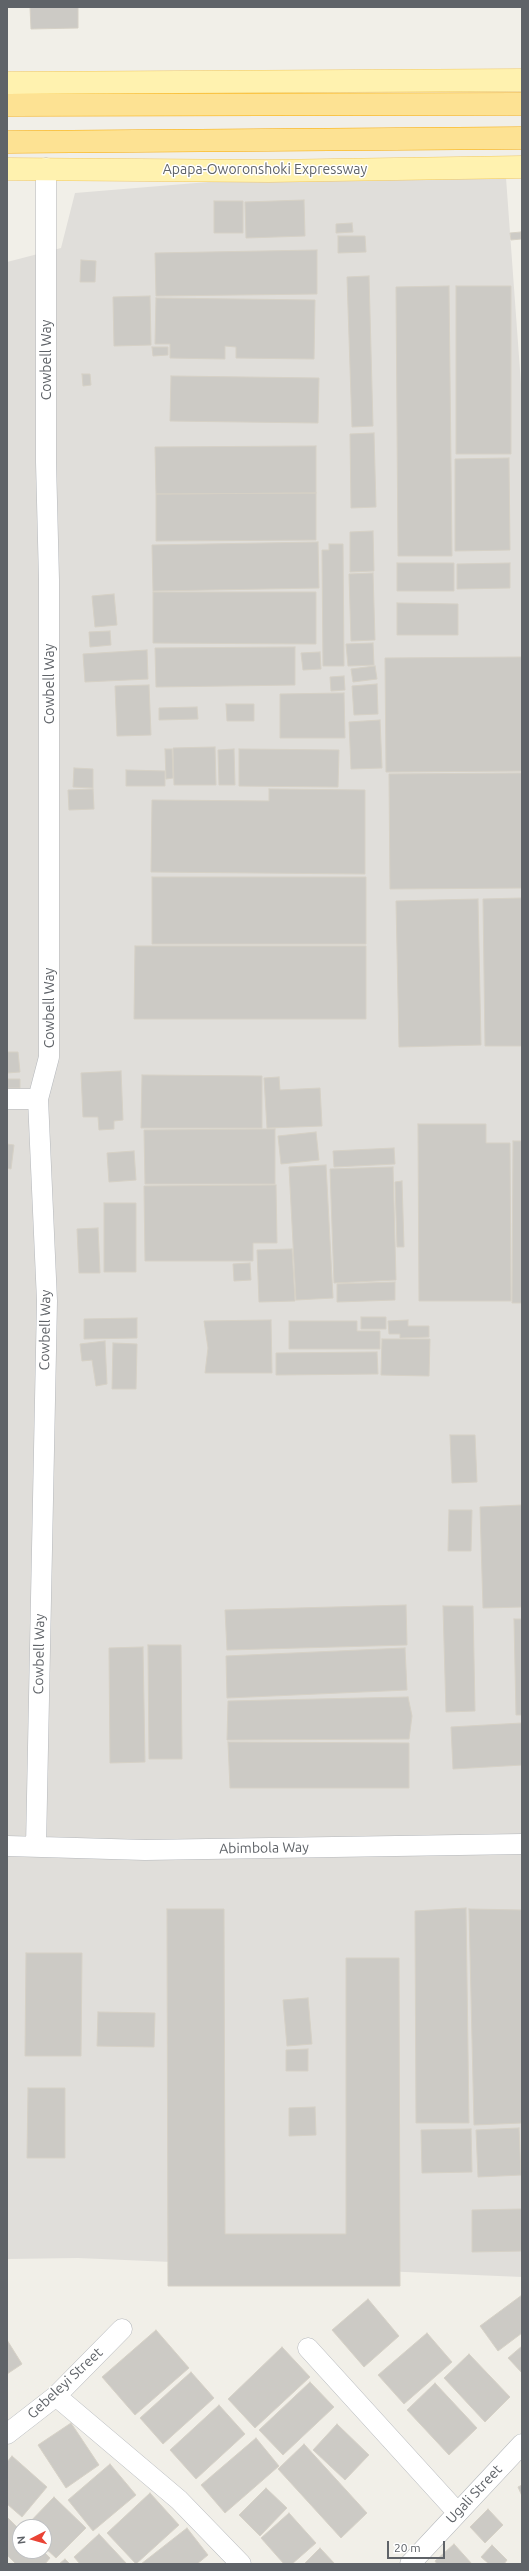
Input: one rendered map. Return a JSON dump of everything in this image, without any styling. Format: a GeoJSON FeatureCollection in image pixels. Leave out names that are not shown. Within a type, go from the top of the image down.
{"type":"FeatureCollection","features":[{"type":"Feature","properties":{"kind":"highway"},"geometry":{"type":"LineString","coordinates":[[7,105],[522,104]]}},
{"type":"Feature","properties":{"kind":"highway","name":"Apapa-Oworonshoki Expressway"},"geometry":{"type":"LineString","coordinates":[[7,142],[522,138]]}},
{"type":"Feature","properties":{"kind":"main road"},"geometry":{"type":"LineString","coordinates":[[7,83],[522,80]]}},
{"type":"Feature","properties":{"kind":"main road","name":"Apapa-Oworonshoki Expressway"},"geometry":{"type":"LineString","coordinates":[[7,169],[269,170],[522,167]]}},
{"type":"Feature","properties":{"kind":"street","name":"Cowbell Way"},"geometry":{"type":"LineString","coordinates":[[36,1846],[47,1301],[38,1099],[49,1057],[49,580],[46,454],[46,168]]}},
{"type":"Feature","properties":{"kind":"street"},"geometry":{"type":"LineString","coordinates":[[7,1100],[38,1099]]}},
{"type":"Feature","properties":{"kind":"street","name":"Abimbola Way"},"geometry":{"type":"LineString","coordinates":[[7,1846],[145,1850],[522,1844]]}},
{"type":"Feature","properties":{"kind":"street","name":"Gebeleyi Street"},"geometry":{"type":"LineString","coordinates":[[7,2434],[56,2396],[122,2329]]}},
{"type":"Feature","properties":{"kind":"street"},"geometry":{"type":"LineString","coordinates":[[308,2348],[457,2512]]}},
{"type":"Feature","properties":{"kind":"street"},"geometry":{"type":"LineString","coordinates":[[56,2396],[179,2500],[241,2564]]}},
{"type":"Feature","properties":{"kind":"street","name":"Ugali Street"},"geometry":{"type":"LineString","coordinates":[[410,2564],[522,2444]]}},
{"type":"Feature","properties":{"kind":"shaded area"},"geometry":{"type":"Polygon","coordinates":[[[505,164],[522,398],[522,2277],[78,2258],[7,2259],[7,262],[61,248],[75,193],[378,168],[505,164]]]}},
{"type":"Feature","properties":{"kind":"building"},"geometry":{"type":"Polygon","coordinates":[[[30,7],[78,7],[78,28],[31,29],[30,7]]]}},
{"type":"Feature","properties":{"kind":"building"},"geometry":{"type":"Polygon","coordinates":[[[304,200],[305,236],[246,238],[245,202],[304,200]]]}},
{"type":"Feature","properties":{"kind":"building"},"geometry":{"type":"Polygon","coordinates":[[[214,201],[243,201],[243,233],[214,233],[214,201]]]}},
{"type":"Feature","properties":{"kind":"building"},"geometry":{"type":"Polygon","coordinates":[[[352,223],[353,232],[336,233],[336,224],[352,223]]]}},
{"type":"Feature","properties":{"kind":"building"},"geometry":{"type":"Polygon","coordinates":[[[521,232],[521,239],[511,240],[510,233],[521,232]]]}},
{"type":"Feature","properties":{"kind":"building"},"geometry":{"type":"Polygon","coordinates":[[[338,236],[365,236],[366,252],[338,253],[338,236]]]}},
{"type":"Feature","properties":{"kind":"building"},"geometry":{"type":"Polygon","coordinates":[[[317,250],[317,294],[156,296],[155,253],[317,250]]]}},
{"type":"Feature","properties":{"kind":"building"},"geometry":{"type":"Polygon","coordinates":[[[81,260],[96,261],[95,282],[80,282],[81,260]]]}},
{"type":"Feature","properties":{"kind":"building"},"geometry":{"type":"Polygon","coordinates":[[[369,276],[373,426],[352,427],[347,277],[369,276]]]}},
{"type":"Feature","properties":{"kind":"building"},"geometry":{"type":"Polygon","coordinates":[[[449,286],[452,556],[398,556],[396,287],[449,286]]]}},
{"type":"Feature","properties":{"kind":"building"},"geometry":{"type":"Polygon","coordinates":[[[456,286],[511,286],[511,454],[456,454],[456,286]]]}},
{"type":"Feature","properties":{"kind":"building"},"geometry":{"type":"Polygon","coordinates":[[[150,296],[151,345],[114,346],[113,297],[150,296]]]}},
{"type":"Feature","properties":{"kind":"building"},"geometry":{"type":"Polygon","coordinates":[[[156,298],[315,300],[314,359],[236,358],[236,347],[225,346],[225,359],[170,358],[170,344],[155,344],[156,298]]]}},
{"type":"Feature","properties":{"kind":"building"},"geometry":{"type":"Polygon","coordinates":[[[152,347],[168,347],[168,355],[153,356],[152,347]]]}},
{"type":"Feature","properties":{"kind":"building"},"geometry":{"type":"Polygon","coordinates":[[[82,374],[90,374],[91,385],[83,386],[82,374]]]}},
{"type":"Feature","properties":{"kind":"building"},"geometry":{"type":"Polygon","coordinates":[[[171,376],[319,378],[318,423],[170,421],[171,376]]]}},
{"type":"Feature","properties":{"kind":"building"},"geometry":{"type":"Polygon","coordinates":[[[374,433],[376,507],[351,508],[350,434],[374,433]]]}},
{"type":"Feature","properties":{"kind":"building"},"geometry":{"type":"Polygon","coordinates":[[[316,446],[316,493],[156,494],[155,447],[316,446]]]}},
{"type":"Feature","properties":{"kind":"building"},"geometry":{"type":"Polygon","coordinates":[[[509,458],[510,550],[455,551],[455,459],[509,458]]]}},
{"type":"Feature","properties":{"kind":"building"},"geometry":{"type":"Polygon","coordinates":[[[316,493],[316,540],[156,541],[156,494],[316,493]]]}},
{"type":"Feature","properties":{"kind":"building"},"geometry":{"type":"Polygon","coordinates":[[[373,531],[374,571],[350,572],[350,532],[373,531]]]}},
{"type":"Feature","properties":{"kind":"building"},"geometry":{"type":"Polygon","coordinates":[[[318,542],[319,588],[153,591],[152,545],[318,542]]]}},
{"type":"Feature","properties":{"kind":"building"},"geometry":{"type":"Polygon","coordinates":[[[329,544],[343,544],[344,666],[323,666],[322,550],[329,550],[329,544]]]}},
{"type":"Feature","properties":{"kind":"building"},"geometry":{"type":"Polygon","coordinates":[[[397,563],[454,563],[454,591],[397,591],[397,563]]]}},
{"type":"Feature","properties":{"kind":"building"},"geometry":{"type":"Polygon","coordinates":[[[510,563],[510,588],[457,589],[457,564],[510,563]]]}},
{"type":"Feature","properties":{"kind":"building"},"geometry":{"type":"Polygon","coordinates":[[[373,573],[375,640],[351,641],[349,574],[373,573]]]}},
{"type":"Feature","properties":{"kind":"building"},"geometry":{"type":"Polygon","coordinates":[[[153,592],[316,592],[316,644],[153,643],[153,592]]]}},
{"type":"Feature","properties":{"kind":"building"},"geometry":{"type":"Polygon","coordinates":[[[114,594],[117,625],[95,627],[92,596],[114,594]]]}},
{"type":"Feature","properties":{"kind":"building"},"geometry":{"type":"Polygon","coordinates":[[[397,603],[458,604],[458,635],[397,635],[397,603]]]}},
{"type":"Feature","properties":{"kind":"building"},"geometry":{"type":"Polygon","coordinates":[[[110,631],[111,645],[90,647],[89,632],[110,631]]]}},
{"type":"Feature","properties":{"kind":"building"},"geometry":{"type":"Polygon","coordinates":[[[373,643],[374,665],[348,666],[346,644],[373,643]]]}},
{"type":"Feature","properties":{"kind":"building"},"geometry":{"type":"Polygon","coordinates":[[[295,647],[295,685],[156,687],[155,648],[295,647]]]}},
{"type":"Feature","properties":{"kind":"building"},"geometry":{"type":"Polygon","coordinates":[[[147,650],[148,679],[85,682],[83,654],[147,650]]]}},
{"type":"Feature","properties":{"kind":"building"},"geometry":{"type":"Polygon","coordinates":[[[320,652],[321,669],[303,670],[301,653],[320,652]]]}},
{"type":"Feature","properties":{"kind":"building"},"geometry":{"type":"Polygon","coordinates":[[[522,657],[522,771],[386,772],[385,658],[522,657]]]}},
{"type":"Feature","properties":{"kind":"building"},"geometry":{"type":"Polygon","coordinates":[[[375,666],[377,679],[353,682],[351,669],[375,666]]]}},
{"type":"Feature","properties":{"kind":"building"},"geometry":{"type":"Polygon","coordinates":[[[344,676],[345,690],[331,691],[330,677],[344,676]]]}},
{"type":"Feature","properties":{"kind":"building"},"geometry":{"type":"Polygon","coordinates":[[[377,684],[378,714],[354,715],[352,686],[377,684]]]}},
{"type":"Feature","properties":{"kind":"building"},"geometry":{"type":"Polygon","coordinates":[[[149,685],[151,735],[117,736],[115,686],[149,685]]]}},
{"type":"Feature","properties":{"kind":"building"},"geometry":{"type":"Polygon","coordinates":[[[344,693],[345,738],[280,738],[280,694],[344,693]]]}},
{"type":"Feature","properties":{"kind":"building"},"geometry":{"type":"Polygon","coordinates":[[[226,704],[254,704],[254,721],[227,721],[226,704]]]}},
{"type":"Feature","properties":{"kind":"building"},"geometry":{"type":"Polygon","coordinates":[[[197,707],[198,719],[159,720],[159,708],[197,707]]]}},
{"type":"Feature","properties":{"kind":"building"},"geometry":{"type":"Polygon","coordinates":[[[380,720],[382,768],[351,769],[349,722],[380,720]]]}},
{"type":"Feature","properties":{"kind":"building"},"geometry":{"type":"Polygon","coordinates":[[[215,747],[216,785],[174,785],[173,748],[215,747]]]}},
{"type":"Feature","properties":{"kind":"building"},"geometry":{"type":"Polygon","coordinates":[[[165,749],[172,749],[173,778],[166,779],[165,749]]]}},
{"type":"Feature","properties":{"kind":"building"},"geometry":{"type":"Polygon","coordinates":[[[234,749],[235,785],[219,785],[218,750],[234,749]]]}},
{"type":"Feature","properties":{"kind":"building"},"geometry":{"type":"Polygon","coordinates":[[[239,749],[339,750],[338,787],[239,786],[239,749]]]}},
{"type":"Feature","properties":{"kind":"building"},"geometry":{"type":"Polygon","coordinates":[[[74,768],[93,769],[93,788],[73,787],[74,768]]]}},
{"type":"Feature","properties":{"kind":"building"},"geometry":{"type":"Polygon","coordinates":[[[126,770],[165,771],[165,786],[126,786],[126,770]]]}},
{"type":"Feature","properties":{"kind":"building"},"geometry":{"type":"Polygon","coordinates":[[[522,773],[522,888],[390,889],[389,774],[522,773]]]}},
{"type":"Feature","properties":{"kind":"building"},"geometry":{"type":"Polygon","coordinates":[[[93,789],[94,809],[69,810],[68,790],[93,789]]]}},
{"type":"Feature","properties":{"kind":"building"},"geometry":{"type":"Polygon","coordinates":[[[269,789],[365,790],[365,874],[151,872],[152,800],[269,801],[269,789]]]}},
{"type":"Feature","properties":{"kind":"building"},"geometry":{"type":"Polygon","coordinates":[[[152,877],[366,877],[366,944],[152,944],[152,877]]]}},
{"type":"Feature","properties":{"kind":"building"},"geometry":{"type":"Polygon","coordinates":[[[522,898],[522,1046],[485,1046],[483,899],[522,898]]]}},
{"type":"Feature","properties":{"kind":"building"},"geometry":{"type":"Polygon","coordinates":[[[478,899],[481,1045],[399,1047],[396,901],[478,899]]]}},
{"type":"Feature","properties":{"kind":"building"},"geometry":{"type":"Polygon","coordinates":[[[135,946],[366,946],[366,1019],[134,1019],[135,946]]]}},
{"type":"Feature","properties":{"kind":"building"},"geometry":{"type":"Polygon","coordinates":[[[7,1052],[18,1052],[20,1072],[7,1073],[7,1052]]]}},
{"type":"Feature","properties":{"kind":"building"},"geometry":{"type":"Polygon","coordinates":[[[121,1071],[123,1120],[114,1121],[114,1129],[99,1130],[98,1117],[83,1117],[81,1073],[121,1071]]]}},
{"type":"Feature","properties":{"kind":"building"},"geometry":{"type":"Polygon","coordinates":[[[142,1075],[262,1076],[262,1128],[141,1128],[142,1075]]]}},
{"type":"Feature","properties":{"kind":"building"},"geometry":{"type":"Polygon","coordinates":[[[279,1077],[280,1090],[320,1088],[322,1126],[267,1128],[264,1078],[279,1077]]]}},
{"type":"Feature","properties":{"kind":"building"},"geometry":{"type":"Polygon","coordinates":[[[7,1079],[20,1079],[20,1088],[7,1088],[7,1079]]]}},
{"type":"Feature","properties":{"kind":"building"},"geometry":{"type":"Polygon","coordinates":[[[418,1124],[486,1124],[486,1143],[510,1143],[511,1301],[419,1301],[418,1124]]]}},
{"type":"Feature","properties":{"kind":"building"},"geometry":{"type":"Polygon","coordinates":[[[275,1129],[275,1184],[145,1184],[144,1130],[275,1129]]]}},
{"type":"Feature","properties":{"kind":"building"},"geometry":{"type":"Polygon","coordinates":[[[316,1132],[319,1160],[281,1164],[278,1136],[316,1132]]]}},
{"type":"Feature","properties":{"kind":"building"},"geometry":{"type":"Polygon","coordinates":[[[513,1141],[522,1141],[522,1303],[512,1303],[513,1141]]]}},
{"type":"Feature","properties":{"kind":"building"},"geometry":{"type":"Polygon","coordinates":[[[7,1144],[14,1145],[11,1169],[7,1168],[7,1144]]]}},
{"type":"Feature","properties":{"kind":"building"},"geometry":{"type":"Polygon","coordinates":[[[394,1148],[395,1164],[334,1167],[333,1151],[394,1148]]]}},
{"type":"Feature","properties":{"kind":"building"},"geometry":{"type":"Polygon","coordinates":[[[134,1151],[136,1180],[109,1182],[107,1153],[134,1151]]]}},
{"type":"Feature","properties":{"kind":"building"},"geometry":{"type":"Polygon","coordinates":[[[326,1165],[333,1298],[296,1300],[289,1167],[326,1165]]]}},
{"type":"Feature","properties":{"kind":"building"},"geometry":{"type":"Polygon","coordinates":[[[393,1167],[396,1280],[334,1283],[330,1169],[393,1167]]]}},
{"type":"Feature","properties":{"kind":"building"},"geometry":{"type":"Polygon","coordinates":[[[402,1181],[404,1247],[397,1247],[395,1182],[402,1181]]]}},
{"type":"Feature","properties":{"kind":"building"},"geometry":{"type":"Polygon","coordinates":[[[276,1185],[277,1243],[253,1243],[253,1261],[145,1261],[144,1186],[276,1185]]]}},
{"type":"Feature","properties":{"kind":"building"},"geometry":{"type":"Polygon","coordinates":[[[104,1203],[136,1203],[136,1272],[104,1272],[104,1203]]]}},
{"type":"Feature","properties":{"kind":"building"},"geometry":{"type":"Polygon","coordinates":[[[98,1228],[100,1273],[79,1273],[77,1229],[98,1228]]]}},
{"type":"Feature","properties":{"kind":"building"},"geometry":{"type":"Polygon","coordinates":[[[292,1249],[295,1301],[259,1302],[257,1250],[292,1249]]]}},
{"type":"Feature","properties":{"kind":"building"},"geometry":{"type":"Polygon","coordinates":[[[250,1263],[251,1280],[234,1281],[233,1264],[250,1263]]]}},
{"type":"Feature","properties":{"kind":"building"},"geometry":{"type":"Polygon","coordinates":[[[395,1282],[395,1300],[337,1302],[337,1284],[395,1282]]]}},
{"type":"Feature","properties":{"kind":"building"},"geometry":{"type":"Polygon","coordinates":[[[361,1317],[386,1317],[386,1329],[361,1329],[361,1317]]]}},
{"type":"Feature","properties":{"kind":"building"},"geometry":{"type":"Polygon","coordinates":[[[137,1318],[137,1338],[84,1339],[84,1319],[137,1318]]]}},
{"type":"Feature","properties":{"kind":"building"},"geometry":{"type":"Polygon","coordinates":[[[271,1320],[272,1373],[205,1373],[208,1348],[204,1321],[271,1320]]]}},
{"type":"Feature","properties":{"kind":"building"},"geometry":{"type":"Polygon","coordinates":[[[408,1320],[408,1326],[429,1326],[429,1337],[400,1338],[400,1334],[389,1334],[388,1321],[408,1320]]]}},
{"type":"Feature","properties":{"kind":"building"},"geometry":{"type":"Polygon","coordinates":[[[289,1321],[357,1321],[357,1331],[380,1331],[380,1349],[289,1349],[289,1321]]]}},
{"type":"Feature","properties":{"kind":"building"},"geometry":{"type":"Polygon","coordinates":[[[382,1339],[430,1339],[429,1376],[381,1375],[382,1339]]]}},
{"type":"Feature","properties":{"kind":"building"},"geometry":{"type":"Polygon","coordinates":[[[105,1341],[107,1384],[96,1386],[92,1360],[82,1361],[80,1344],[105,1341]]]}},
{"type":"Feature","properties":{"kind":"building"},"geometry":{"type":"Polygon","coordinates":[[[113,1343],[137,1344],[136,1389],[112,1389],[113,1343]]]}},
{"type":"Feature","properties":{"kind":"building"},"geometry":{"type":"Polygon","coordinates":[[[377,1352],[378,1374],[276,1375],[276,1353],[377,1352]]]}},
{"type":"Feature","properties":{"kind":"building"},"geometry":{"type":"Polygon","coordinates":[[[450,1435],[475,1435],[477,1482],[452,1483],[450,1435]]]}},
{"type":"Feature","properties":{"kind":"building"},"geometry":{"type":"Polygon","coordinates":[[[522,1505],[522,1607],[483,1608],[480,1507],[522,1505]]]}},
{"type":"Feature","properties":{"kind":"building"},"geometry":{"type":"Polygon","coordinates":[[[449,1510],[472,1510],[471,1551],[448,1551],[449,1510]]]}},
{"type":"Feature","properties":{"kind":"building"},"geometry":{"type":"Polygon","coordinates":[[[406,1605],[407,1645],[227,1650],[225,1610],[406,1605]]]}},
{"type":"Feature","properties":{"kind":"building"},"geometry":{"type":"Polygon","coordinates":[[[443,1606],[473,1606],[475,1711],[446,1712],[443,1606]]]}},
{"type":"Feature","properties":{"kind":"building"},"geometry":{"type":"Polygon","coordinates":[[[514,1619],[522,1619],[522,1715],[516,1715],[514,1619]]]}},
{"type":"Feature","properties":{"kind":"building"},"geometry":{"type":"Polygon","coordinates":[[[148,1645],[181,1645],[182,1759],[149,1759],[148,1645]]]}},
{"type":"Feature","properties":{"kind":"building"},"geometry":{"type":"Polygon","coordinates":[[[143,1647],[145,1762],[110,1763],[109,1648],[143,1647]]]}},
{"type":"Feature","properties":{"kind":"building"},"geometry":{"type":"Polygon","coordinates":[[[405,1648],[407,1690],[227,1698],[226,1656],[405,1648]]]}},
{"type":"Feature","properties":{"kind":"building"},"geometry":{"type":"Polygon","coordinates":[[[408,1697],[412,1716],[409,1739],[227,1740],[228,1701],[408,1697]]]}},
{"type":"Feature","properties":{"kind":"building"},"geometry":{"type":"Polygon","coordinates":[[[522,1723],[522,1765],[453,1769],[451,1727],[522,1723]]]}},
{"type":"Feature","properties":{"kind":"building"},"geometry":{"type":"Polygon","coordinates":[[[228,1742],[409,1743],[409,1788],[230,1788],[228,1742]]]}},
{"type":"Feature","properties":{"kind":"building"},"geometry":{"type":"Polygon","coordinates":[[[466,1908],[469,2123],[416,2123],[415,1911],[466,1908]]]}},
{"type":"Feature","properties":{"kind":"building"},"geometry":{"type":"Polygon","coordinates":[[[167,1909],[224,1909],[225,2234],[346,2234],[346,1958],[399,1958],[400,2286],[168,2286],[167,1909]]]}},
{"type":"Feature","properties":{"kind":"building"},"geometry":{"type":"Polygon","coordinates":[[[469,1909],[522,1910],[522,2123],[474,2125],[469,1909]]]}},
{"type":"Feature","properties":{"kind":"building"},"geometry":{"type":"Polygon","coordinates":[[[26,1953],[82,1953],[81,2056],[25,2056],[26,1953]]]}},
{"type":"Feature","properties":{"kind":"building"},"geometry":{"type":"Polygon","coordinates":[[[308,1998],[312,2044],[287,2046],[283,2000],[308,1998]]]}},
{"type":"Feature","properties":{"kind":"building"},"geometry":{"type":"Polygon","coordinates":[[[98,2012],[155,2013],[154,2047],[97,2046],[98,2012]]]}},
{"type":"Feature","properties":{"kind":"building"},"geometry":{"type":"Polygon","coordinates":[[[308,2049],[308,2071],[286,2071],[286,2050],[308,2049]]]}},
{"type":"Feature","properties":{"kind":"building"},"geometry":{"type":"Polygon","coordinates":[[[28,2088],[65,2088],[65,2158],[27,2158],[28,2088]]]}},
{"type":"Feature","properties":{"kind":"building"},"geometry":{"type":"Polygon","coordinates":[[[315,2107],[316,2135],[289,2136],[289,2108],[315,2107]]]}},
{"type":"Feature","properties":{"kind":"building"},"geometry":{"type":"Polygon","coordinates":[[[519,2128],[521,2175],[478,2177],[476,2130],[519,2128]]]}},
{"type":"Feature","properties":{"kind":"building"},"geometry":{"type":"Polygon","coordinates":[[[471,2129],[472,2172],[422,2173],[421,2130],[471,2129]]]}},
{"type":"Feature","properties":{"kind":"building"},"geometry":{"type":"Polygon","coordinates":[[[522,2209],[522,2251],[472,2252],[472,2210],[522,2209]]]}},
{"type":"Feature","properties":{"kind":"building"},"geometry":{"type":"Polygon","coordinates":[[[522,2295],[522,2333],[498,2351],[480,2326],[522,2295]]]}},
{"type":"Feature","properties":{"kind":"building"},"geometry":{"type":"Polygon","coordinates":[[[368,2299],[399,2336],[364,2367],[332,2330],[368,2299]]]}},
{"type":"Feature","properties":{"kind":"building"},"geometry":{"type":"Polygon","coordinates":[[[156,2330],[189,2368],[135,2415],[102,2377],[156,2330]]]}},
{"type":"Feature","properties":{"kind":"building"},"geometry":{"type":"Polygon","coordinates":[[[427,2333],[452,2362],[404,2404],[378,2375],[427,2333]]]}},
{"type":"Feature","properties":{"kind":"building"},"geometry":{"type":"Polygon","coordinates":[[[7,2340],[22,2364],[7,2374],[7,2340]]]}},
{"type":"Feature","properties":{"kind":"building"},"geometry":{"type":"Polygon","coordinates":[[[522,2346],[522,2373],[508,2358],[522,2346]]]}},
{"type":"Feature","properties":{"kind":"building"},"geometry":{"type":"Polygon","coordinates":[[[282,2347],[310,2377],[255,2428],[228,2399],[282,2347]]]}},
{"type":"Feature","properties":{"kind":"building"},"geometry":{"type":"Polygon","coordinates":[[[469,2354],[510,2397],[485,2422],[444,2378],[469,2354]]]}},
{"type":"Feature","properties":{"kind":"building"},"geometry":{"type":"Polygon","coordinates":[[[191,2372],[214,2398],[163,2444],[140,2418],[191,2372]]]}},
{"type":"Feature","properties":{"kind":"building"},"geometry":{"type":"Polygon","coordinates":[[[310,2382],[334,2407],[283,2455],[259,2430],[310,2382]]]}},
{"type":"Feature","properties":{"kind":"building"},"geometry":{"type":"Polygon","coordinates":[[[435,2383],[477,2428],[449,2455],[407,2410],[435,2383]]]}},
{"type":"Feature","properties":{"kind":"building"},"geometry":{"type":"Polygon","coordinates":[[[219,2405],[245,2434],[196,2479],[170,2450],[219,2405]]]}},
{"type":"Feature","properties":{"kind":"building"},"geometry":{"type":"Polygon","coordinates":[[[71,2423],[99,2465],[66,2488],[38,2445],[71,2423]]]}},
{"type":"Feature","properties":{"kind":"building"},"geometry":{"type":"Polygon","coordinates":[[[337,2424],[369,2455],[345,2480],[313,2450],[337,2424]]]}},
{"type":"Feature","properties":{"kind":"building"},"geometry":{"type":"Polygon","coordinates":[[[256,2438],[279,2466],[225,2513],[201,2485],[256,2438]]]}},
{"type":"Feature","properties":{"kind":"building"},"geometry":{"type":"Polygon","coordinates":[[[304,2444],[367,2513],[341,2538],[278,2469],[304,2444]]]}},
{"type":"Feature","properties":{"kind":"building"},"geometry":{"type":"Polygon","coordinates":[[[12,2456],[47,2487],[22,2517],[7,2504],[7,2462],[12,2456]]]}},
{"type":"Feature","properties":{"kind":"building"},"geometry":{"type":"Polygon","coordinates":[[[110,2464],[136,2495],[93,2531],[68,2500],[110,2464]]]}},
{"type":"Feature","properties":{"kind":"building"},"geometry":{"type":"Polygon","coordinates":[[[522,2485],[522,2496],[518,2487],[522,2485]]]}},
{"type":"Feature","properties":{"kind":"building"},"geometry":{"type":"Polygon","coordinates":[[[266,2488],[287,2508],[260,2536],[239,2515],[266,2488]]]}},
{"type":"Feature","properties":{"kind":"building"},"geometry":{"type":"Polygon","coordinates":[[[150,2493],[179,2525],[136,2564],[107,2533],[150,2493]]]}},
{"type":"Feature","properties":{"kind":"building"},"geometry":{"type":"Polygon","coordinates":[[[54,2497],[86,2528],[56,2558],[52,2554],[52,2519],[33,2519],[54,2497]]]}},
{"type":"Feature","properties":{"kind":"building"},"geometry":{"type":"Polygon","coordinates":[[[488,2509],[503,2525],[485,2543],[470,2527],[488,2509]]]}},
{"type":"Feature","properties":{"kind":"building"},"geometry":{"type":"Polygon","coordinates":[[[289,2513],[316,2543],[292,2564],[284,2564],[261,2538],[289,2513]]]}},
{"type":"Feature","properties":{"kind":"building"},"geometry":{"type":"Polygon","coordinates":[[[7,2517],[12,2522],[12,2559],[49,2559],[45,2564],[16,2564],[7,2555],[7,2517]]]}},
{"type":"Feature","properties":{"kind":"building"},"geometry":{"type":"Polygon","coordinates":[[[187,2528],[208,2555],[197,2564],[141,2564],[187,2528]]]}},
{"type":"Feature","properties":{"kind":"building"},"geometry":{"type":"Polygon","coordinates":[[[99,2534],[127,2564],[80,2564],[74,2557],[99,2534]]]}},
{"type":"Feature","properties":{"kind":"building"},"geometry":{"type":"Polygon","coordinates":[[[454,2544],[472,2564],[437,2564],[435,2561],[454,2544]]]}},
{"type":"Feature","properties":{"kind":"building"},"geometry":{"type":"Polygon","coordinates":[[[492,2545],[507,2560],[504,2564],[489,2564],[481,2557],[492,2545]]]}},
{"type":"Feature","properties":{"kind":"building"},"geometry":{"type":"Polygon","coordinates":[[[320,2548],[335,2564],[304,2564],[320,2548]]]}},
{"type":"Feature","properties":{"kind":"building"},"geometry":{"type":"Polygon","coordinates":[[[65,2559],[70,2564],[59,2564],[65,2559]]]}}]}
